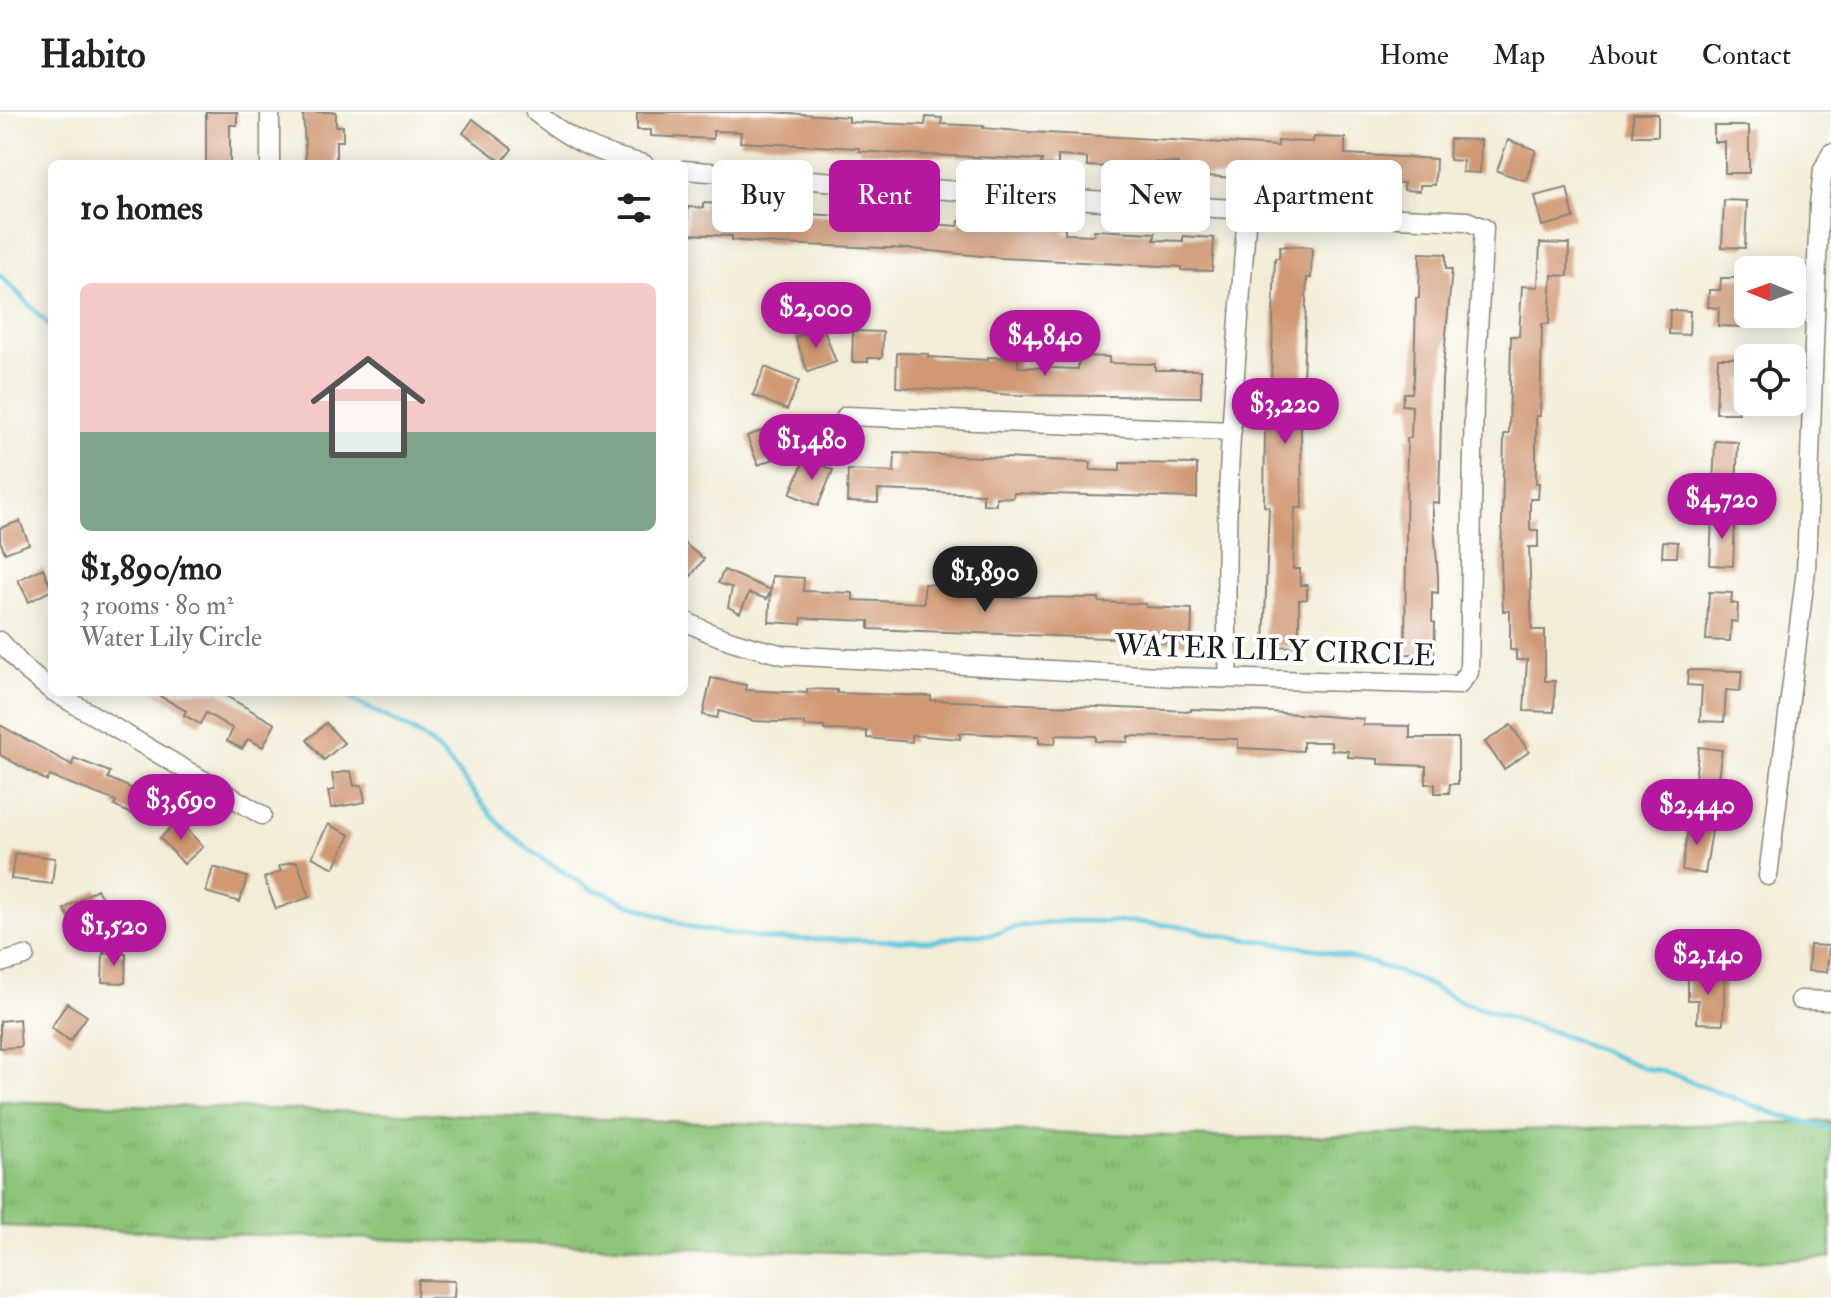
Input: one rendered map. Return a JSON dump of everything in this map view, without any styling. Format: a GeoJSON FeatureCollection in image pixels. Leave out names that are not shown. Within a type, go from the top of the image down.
{"type":"FeatureCollection","features":[{"type":"Feature","properties":{"kind":"street"},"geometry":{"type":"LineString","coordinates":[[270,112],[270,160]]}},
{"type":"Feature","properties":{"kind":"street"},"geometry":{"type":"LineString","coordinates":[[535,112],[584,155],[603,154],[628,160]]}},
{"type":"Feature","properties":{"kind":"street"},"geometry":{"type":"LineString","coordinates":[[1768,876],[1806,570],[1819,205],[1823,170],[1831,153]]}},
{"type":"Feature","properties":{"kind":"street"},"geometry":{"type":"LineString","coordinates":[[688,170],[1226,210]]}},
{"type":"Feature","properties":{"kind":"street","name":"WATER LILY CIRCLE"},"geometry":{"type":"LineString","coordinates":[[688,622],[742,645],[784,655],[1229,678],[1459,685],[1469,672],[1474,397],[1484,228],[1467,221],[1402,218]]}},
{"type":"Feature","properties":{"kind":"street"},"geometry":{"type":"LineString","coordinates":[[1229,678],[1226,631],[1232,431],[1246,232]]}},
{"type":"Feature","properties":{"kind":"street"},"geometry":{"type":"LineString","coordinates":[[846,416],[1232,431]]}},
{"type":"Feature","properties":{"kind":"street"},"geometry":{"type":"LineString","coordinates":[[0,641],[25,669],[48,687]]}},
{"type":"Feature","properties":{"kind":"street"},"geometry":{"type":"LineString","coordinates":[[61,696],[262,815]]}},
{"type":"Feature","properties":{"kind":"street"},"geometry":{"type":"LineString","coordinates":[[0,963],[25,956]]}},
{"type":"Feature","properties":{"kind":"street"},"geometry":{"type":"LineString","coordinates":[[1800,1000],[1831,1001]]}},
{"type":"Feature","properties":{"kind":"green space"},"geometry":{"type":"Polygon","coordinates":[[[0,1101],[1244,1138],[1831,1121],[1831,1258],[1491,1270],[0,1226],[0,1101]]]}},
{"type":"Feature","properties":{"kind":"building"},"geometry":{"type":"Polygon","coordinates":[[[206,112],[237,112],[237,125],[230,125],[230,160],[206,160],[206,112]]]}},
{"type":"Feature","properties":{"kind":"building"},"geometry":{"type":"Polygon","coordinates":[[[303,112],[336,112],[336,126],[343,126],[343,141],[336,141],[336,160],[306,160],[303,112]]]}},
{"type":"Feature","properties":{"kind":"building"},"geometry":{"type":"Polygon","coordinates":[[[637,112],[769,112],[849,117],[849,122],[925,125],[926,117],[942,118],[941,124],[1029,132],[1278,146],[1278,141],[1313,142],[1314,137],[1345,138],[1345,154],[1436,159],[1435,185],[1420,185],[1420,191],[1404,190],[1402,160],[1226,160],[1226,177],[1210,176],[1210,160],[1101,160],[1101,167],[1087,166],[1087,158],[1058,156],[1058,160],[1042,160],[905,154],[859,151],[859,148],[740,142],[741,132],[713,131],[713,139],[651,136],[651,130],[637,130],[637,112]]]}},
{"type":"Feature","properties":{"kind":"building"},"geometry":{"type":"Polygon","coordinates":[[[1633,114],[1658,114],[1658,136],[1633,136],[1633,114]]]}},
{"type":"Feature","properties":{"kind":"building"},"geometry":{"type":"Polygon","coordinates":[[[473,119],[512,149],[504,160],[499,160],[463,133],[473,119]]]}},
{"type":"Feature","properties":{"kind":"building"},"geometry":{"type":"Polygon","coordinates":[[[1714,126],[1749,126],[1749,173],[1725,173],[1725,142],[1714,142],[1714,126]]]}},
{"type":"Feature","properties":{"kind":"building"},"geometry":{"type":"Polygon","coordinates":[[[1450,139],[1481,140],[1480,173],[1462,172],[1463,161],[1449,160],[1450,139]]]}},
{"type":"Feature","properties":{"kind":"building"},"geometry":{"type":"Polygon","coordinates":[[[1508,140],[1536,150],[1526,181],[1497,171],[1508,140]]]}},
{"type":"Feature","properties":{"kind":"building"},"geometry":{"type":"Polygon","coordinates":[[[1567,188],[1574,218],[1542,226],[1535,196],[1567,188]]]}},
{"type":"Feature","properties":{"kind":"building"},"geometry":{"type":"Polygon","coordinates":[[[1724,200],[1747,201],[1745,248],[1722,247],[1724,200]]]}},
{"type":"Feature","properties":{"kind":"building"},"geometry":{"type":"Polygon","coordinates":[[[703,203],[712,204],[712,232],[813,232],[813,214],[829,215],[829,232],[940,232],[940,225],[956,226],[956,232],[1094,235],[1094,230],[1155,233],[1154,240],[1183,241],[1183,236],[1214,238],[1212,271],[911,249],[732,240],[732,236],[688,234],[688,207],[703,208],[703,203]]]}},
{"type":"Feature","properties":{"kind":"building"},"geometry":{"type":"Polygon","coordinates":[[[1540,243],[1569,244],[1568,276],[1552,275],[1549,324],[1542,324],[1540,416],[1536,416],[1538,499],[1530,499],[1530,530],[1538,530],[1538,547],[1529,547],[1532,630],[1545,630],[1545,681],[1555,681],[1554,712],[1524,711],[1527,660],[1516,660],[1516,650],[1510,650],[1510,611],[1503,611],[1501,565],[1504,434],[1509,434],[1511,336],[1519,336],[1522,286],[1538,287],[1540,243]]]}},
{"type":"Feature","properties":{"kind":"building"},"geometry":{"type":"Polygon","coordinates":[[[1280,246],[1312,247],[1311,278],[1307,278],[1301,431],[1302,508],[1295,508],[1293,569],[1300,569],[1300,585],[1307,585],[1307,599],[1299,600],[1299,647],[1264,646],[1269,507],[1264,506],[1265,429],[1271,383],[1275,258],[1279,258],[1280,246]]]}},
{"type":"Feature","properties":{"kind":"building"},"geometry":{"type":"Polygon","coordinates":[[[1420,253],[1446,254],[1446,269],[1452,269],[1442,379],[1439,503],[1432,502],[1438,576],[1438,593],[1432,592],[1434,655],[1405,654],[1407,438],[1411,438],[1412,406],[1402,405],[1404,393],[1412,393],[1414,378],[1420,253]]]}},
{"type":"Feature","properties":{"kind":"building"},"geometry":{"type":"Polygon","coordinates":[[[1721,278],[1734,278],[1734,327],[1718,326],[1719,308],[1708,307],[1709,290],[1720,290],[1721,278]]]}},
{"type":"Feature","properties":{"kind":"building"},"geometry":{"type":"Polygon","coordinates":[[[1670,310],[1690,311],[1689,335],[1669,334],[1670,310]]]}},
{"type":"Feature","properties":{"kind":"building"},"geometry":{"type":"Polygon","coordinates":[[[823,327],[836,362],[808,372],[795,337],[823,327]]]}},
{"type":"Feature","properties":{"kind":"building"},"geometry":{"type":"Polygon","coordinates":[[[853,331],[883,332],[882,358],[852,362],[853,331]]]}},
{"type":"Feature","properties":{"kind":"building"},"geometry":{"type":"Polygon","coordinates":[[[897,353],[988,360],[988,357],[1018,358],[1018,367],[1078,369],[1079,356],[1109,357],[1109,363],[1155,364],[1155,370],[1201,370],[1201,397],[1016,395],[896,387],[897,353]]]}},
{"type":"Feature","properties":{"kind":"building"},"geometry":{"type":"Polygon","coordinates":[[[1718,358],[1734,358],[1734,413],[1716,413],[1718,358]]]}},
{"type":"Feature","properties":{"kind":"building"},"geometry":{"type":"Polygon","coordinates":[[[765,367],[799,381],[787,410],[753,395],[765,367]]]}},
{"type":"Feature","properties":{"kind":"building"},"geometry":{"type":"Polygon","coordinates":[[[785,422],[795,451],[758,465],[747,436],[785,422]]]}},
{"type":"Feature","properties":{"kind":"building"},"geometry":{"type":"Polygon","coordinates":[[[1715,441],[1738,442],[1736,489],[1713,489],[1715,441]]]}},
{"type":"Feature","properties":{"kind":"building"},"geometry":{"type":"Polygon","coordinates":[[[895,453],[1091,462],[1090,470],[1120,471],[1120,463],[1197,464],[1197,498],[1014,493],[1013,498],[996,497],[996,505],[983,504],[983,494],[878,490],[878,503],[847,502],[848,470],[894,472],[895,453]]]}},
{"type":"Feature","properties":{"kind":"building"},"geometry":{"type":"Polygon","coordinates":[[[805,458],[833,470],[818,506],[790,494],[805,458]]]}},
{"type":"Feature","properties":{"kind":"building"},"geometry":{"type":"Polygon","coordinates":[[[1712,516],[1735,517],[1733,566],[1710,565],[1712,516]]]}},
{"type":"Feature","properties":{"kind":"building"},"geometry":{"type":"Polygon","coordinates":[[[20,521],[29,544],[5,553],[0,541],[0,528],[20,521]]]}},
{"type":"Feature","properties":{"kind":"building"},"geometry":{"type":"Polygon","coordinates":[[[1663,541],[1678,542],[1677,557],[1662,557],[1663,541]]]}},
{"type":"Feature","properties":{"kind":"building"},"geometry":{"type":"Polygon","coordinates":[[[688,546],[704,559],[688,580],[688,546]]]}},
{"type":"Feature","properties":{"kind":"building"},"geometry":{"type":"Polygon","coordinates":[[[43,568],[48,580],[48,592],[29,602],[18,580],[43,568]]]}},
{"type":"Feature","properties":{"kind":"building"},"geometry":{"type":"Polygon","coordinates":[[[724,570],[771,590],[767,599],[749,593],[740,613],[728,607],[732,588],[718,583],[724,570]]]}},
{"type":"Feature","properties":{"kind":"building"},"geometry":{"type":"Polygon","coordinates":[[[772,576],[804,578],[803,591],[853,593],[853,600],[924,603],[924,584],[956,585],[956,592],[1005,597],[1099,598],[1099,602],[1192,609],[1191,644],[1159,640],[869,629],[869,621],[802,618],[801,624],[769,622],[772,576]]]}},
{"type":"Feature","properties":{"kind":"building"},"geometry":{"type":"Polygon","coordinates":[[[1709,592],[1732,593],[1731,603],[1738,604],[1737,622],[1731,621],[1730,641],[1706,640],[1709,592]]]}},
{"type":"Feature","properties":{"kind":"building"},"geometry":{"type":"Polygon","coordinates":[[[1688,670],[1742,671],[1740,691],[1726,690],[1724,722],[1700,721],[1702,686],[1687,685],[1688,670]]]}},
{"type":"Feature","properties":{"kind":"building"},"geometry":{"type":"Polygon","coordinates":[[[711,678],[746,685],[745,690],[807,693],[807,689],[837,690],[837,693],[931,696],[931,700],[1270,712],[1364,719],[1363,725],[1410,726],[1410,738],[1458,738],[1458,784],[1450,784],[1449,793],[1435,793],[1435,784],[1426,784],[1426,766],[1378,764],[1378,759],[1348,757],[1348,751],[1331,750],[1331,742],[1303,742],[1303,751],[1238,748],[1238,739],[1128,736],[1128,742],[1096,741],[1096,736],[1056,735],[1055,744],[1039,743],[1039,736],[960,733],[960,739],[912,735],[912,742],[867,738],[867,731],[824,730],[824,727],[805,726],[805,723],[754,721],[719,711],[717,718],[703,715],[711,678]]]}},
{"type":"Feature","properties":{"kind":"building"},"geometry":{"type":"Polygon","coordinates":[[[160,696],[226,696],[275,724],[263,747],[248,739],[242,749],[227,741],[233,729],[206,713],[200,724],[184,715],[186,711],[160,696]]]}},
{"type":"Feature","properties":{"kind":"building"},"geometry":{"type":"Polygon","coordinates":[[[326,723],[344,743],[324,760],[307,740],[326,723]]]}},
{"type":"Feature","properties":{"kind":"building"},"geometry":{"type":"Polygon","coordinates":[[[0,725],[72,765],[74,758],[110,772],[108,778],[152,797],[143,819],[114,806],[116,801],[50,776],[47,781],[0,755],[0,725]]]}},
{"type":"Feature","properties":{"kind":"building"},"geometry":{"type":"Polygon","coordinates":[[[1511,725],[1529,752],[1504,769],[1485,742],[1511,725]]]}},
{"type":"Feature","properties":{"kind":"building"},"geometry":{"type":"Polygon","coordinates":[[[1699,747],[1722,750],[1715,798],[1693,795],[1699,747]]]}},
{"type":"Feature","properties":{"kind":"building"},"geometry":{"type":"Polygon","coordinates":[[[351,771],[354,786],[362,785],[365,802],[331,808],[328,791],[335,790],[332,774],[351,771]]]}},
{"type":"Feature","properties":{"kind":"building"},"geometry":{"type":"Polygon","coordinates":[[[179,820],[203,847],[184,864],[160,838],[179,820]]]}},
{"type":"Feature","properties":{"kind":"building"},"geometry":{"type":"Polygon","coordinates":[[[1689,821],[1713,825],[1705,874],[1682,870],[1689,821]]]}},
{"type":"Feature","properties":{"kind":"building"},"geometry":{"type":"Polygon","coordinates":[[[328,824],[350,835],[334,868],[312,857],[328,824]]]}},
{"type":"Feature","properties":{"kind":"building"},"geometry":{"type":"Polygon","coordinates":[[[15,853],[55,858],[52,884],[11,879],[15,853]]]}},
{"type":"Feature","properties":{"kind":"building"},"geometry":{"type":"Polygon","coordinates":[[[297,862],[310,897],[276,909],[264,878],[281,871],[279,866],[297,862]]]}},
{"type":"Feature","properties":{"kind":"building"},"geometry":{"type":"Polygon","coordinates":[[[213,867],[247,877],[240,902],[206,892],[213,867]]]}},
{"type":"Feature","properties":{"kind":"building"},"geometry":{"type":"Polygon","coordinates":[[[97,889],[106,905],[110,902],[120,918],[88,938],[78,922],[73,924],[64,909],[97,889]]]}},
{"type":"Feature","properties":{"kind":"building"},"geometry":{"type":"Polygon","coordinates":[[[1810,945],[1829,946],[1827,972],[1808,971],[1810,945]]]}},
{"type":"Feature","properties":{"kind":"building"},"geometry":{"type":"Polygon","coordinates":[[[103,953],[126,954],[125,983],[102,982],[103,953]]]}},
{"type":"Feature","properties":{"kind":"building"},"geometry":{"type":"Polygon","coordinates":[[[1688,975],[1725,976],[1723,1024],[1697,1023],[1698,1000],[1688,1000],[1688,975]]]}},
{"type":"Feature","properties":{"kind":"building"},"geometry":{"type":"Polygon","coordinates":[[[67,1003],[87,1016],[70,1041],[51,1028],[67,1003]]]}},
{"type":"Feature","properties":{"kind":"building"},"geometry":{"type":"Polygon","coordinates":[[[19,1019],[21,1047],[0,1048],[0,1021],[19,1019]]]}},
{"type":"Feature","properties":{"kind":"building"},"geometry":{"type":"Polygon","coordinates":[[[418,1280],[455,1281],[454,1298],[417,1298],[418,1280]]]}},
{"type":"Feature","properties":{"kind":"waterway"},"geometry":{"type":"LineString","coordinates":[[0,275],[48,324]]}},
{"type":"Feature","properties":{"kind":"waterway"},"geometry":{"type":"LineString","coordinates":[[348,696],[429,742],[498,822],[543,859],[593,890],[692,928],[766,939],[934,941],[1068,921],[1136,922],[1186,927],[1217,935],[1316,949],[1378,965],[1415,978],[1464,1003],[1557,1033],[1644,1068],[1662,1071],[1773,1113],[1831,1129]]}}]}
